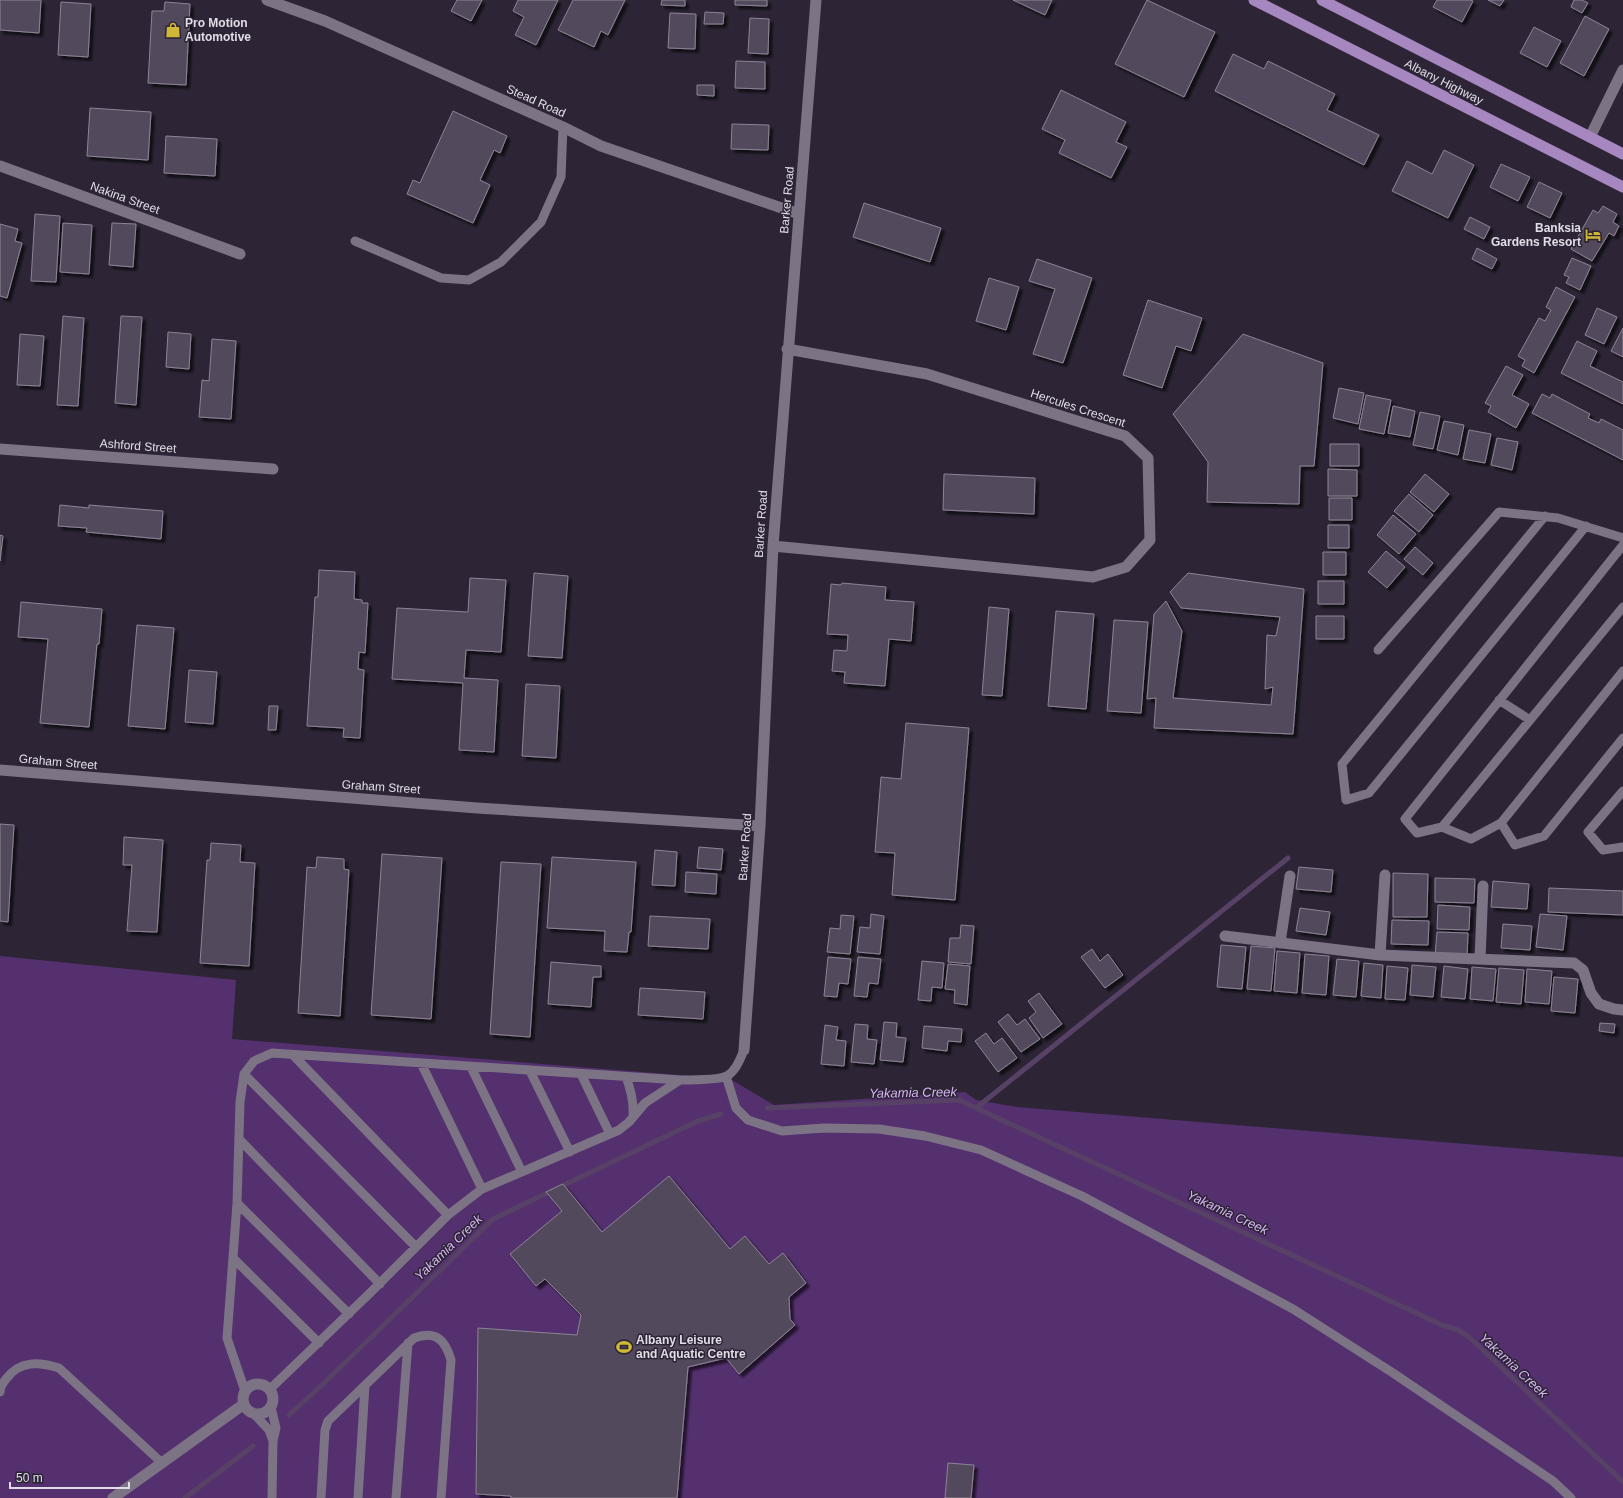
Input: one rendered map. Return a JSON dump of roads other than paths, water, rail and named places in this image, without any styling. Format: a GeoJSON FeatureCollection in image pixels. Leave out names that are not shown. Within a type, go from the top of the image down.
{"type":"FeatureCollection","features":[{"type":"Feature","properties":{"kind":"highway","name":"Albany Highway"},"geometry":{"type":"LineString","coordinates":[[1254,0],[1623,188]]}},
{"type":"Feature","properties":{"kind":"highway","name":"Albany Highway"},"geometry":{"type":"LineString","coordinates":[[1322,0],[1623,154]]}},
{"type":"Feature","properties":{"kind":"street","name":"Stead Road"},"geometry":{"type":"LineString","coordinates":[[267,0],[326,21],[563,127],[601,146],[799,214]]}},
{"type":"Feature","properties":{"kind":"street","name":"Barker Road"},"geometry":{"type":"LineString","coordinates":[[744,1050],[760,826],[772,546],[816,0]]}},
{"type":"Feature","properties":{"kind":"street"},"geometry":{"type":"LineString","coordinates":[[1590,137],[1623,70]]}},
{"type":"Feature","properties":{"kind":"street","name":"Nakina Street"},"geometry":{"type":"LineString","coordinates":[[0,166],[240,254]]}},
{"type":"Feature","properties":{"kind":"street","name":"Hercules Crescent"},"geometry":{"type":"LineString","coordinates":[[772,546],[1093,577],[1126,567],[1150,540],[1148,458],[1125,436],[927,374],[787,349]]}},
{"type":"Feature","properties":{"kind":"street","name":"Ashford Street"},"geometry":{"type":"LineString","coordinates":[[0,449],[273,469]]}},
{"type":"Feature","properties":{"kind":"street","name":"Graham Street"},"geometry":{"type":"LineString","coordinates":[[0,770],[477,808],[760,826]]}},
{"type":"Feature","properties":{"kind":"street"},"geometry":{"type":"LineString","coordinates":[[1380,955],[1385,875]]}},
{"type":"Feature","properties":{"kind":"street"},"geometry":{"type":"LineString","coordinates":[[1280,943],[1290,876]]}},
{"type":"Feature","properties":{"kind":"street"},"geometry":{"type":"LineString","coordinates":[[1480,959],[1482,886]]}},
{"type":"Feature","properties":{"kind":"street"},"geometry":{"type":"LineString","coordinates":[[1226,936],[1380,955],[1574,964],[1583,970],[1591,992],[1598,1004],[1623,1010]]}},
{"type":"Feature","properties":{"kind":"street"},"geometry":{"type":"LineString","coordinates":[[258,1384],[262,1384],[270,1389],[274,1398],[271,1408],[264,1414],[254,1414],[248,1410],[244,1404],[243,1400],[245,1391],[253,1385],[258,1384]]}},
{"type":"Feature","properties":{"kind":"street"},"geometry":{"type":"LineString","coordinates":[[112,1498],[244,1404]]}},
{"type":"Feature","properties":{"kind":"lane"},"geometry":{"type":"LineString","coordinates":[[355,241],[442,278],[469,280],[501,262],[541,222],[561,177],[563,127]]}},
{"type":"Feature","properties":{"kind":"lane"},"geometry":{"type":"LineString","coordinates":[[1378,650],[1499,512],[1558,518],[1623,538]]}},
{"type":"Feature","properties":{"kind":"lane"},"geometry":{"type":"LineString","coordinates":[[1545,516],[1342,764],[1346,800],[1369,793],[1586,526]]}},
{"type":"Feature","properties":{"kind":"lane"},"geometry":{"type":"LineString","coordinates":[[1623,545],[1405,819],[1417,833],[1442,827],[1471,839],[1501,823],[1623,671]]}},
{"type":"Feature","properties":{"kind":"lane"},"geometry":{"type":"LineString","coordinates":[[1442,827],[1623,607]]}},
{"type":"Feature","properties":{"kind":"lane"},"geometry":{"type":"LineString","coordinates":[[1499,700],[1530,720]]}},
{"type":"Feature","properties":{"kind":"lane"},"geometry":{"type":"LineString","coordinates":[[1501,823],[1515,844],[1544,836],[1623,738]]}},
{"type":"Feature","properties":{"kind":"lane"},"geometry":{"type":"LineString","coordinates":[[1623,791],[1588,832],[1603,850],[1623,847]]}},
{"type":"Feature","properties":{"kind":"lane"},"geometry":{"type":"LineString","coordinates":[[245,1391],[227,1338],[237,1203],[240,1102],[244,1074],[254,1061],[272,1053],[680,1080],[726,1076],[738,1063],[744,1050]]}},
{"type":"Feature","properties":{"kind":"lane"},"geometry":{"type":"LineString","coordinates":[[293,1055],[448,1215]]}},
{"type":"Feature","properties":{"kind":"lane"},"geometry":{"type":"LineString","coordinates":[[421,1063],[482,1189]]}},
{"type":"Feature","properties":{"kind":"lane"},"geometry":{"type":"LineString","coordinates":[[472,1067],[522,1172]]}},
{"type":"Feature","properties":{"kind":"lane"},"geometry":{"type":"LineString","coordinates":[[530,1071],[570,1152]]}},
{"type":"Feature","properties":{"kind":"lane"},"geometry":{"type":"LineString","coordinates":[[244,1074],[416,1247]]}},
{"type":"Feature","properties":{"kind":"lane"},"geometry":{"type":"LineString","coordinates":[[581,1074],[610,1134]]}},
{"type":"Feature","properties":{"kind":"lane"},"geometry":{"type":"LineString","coordinates":[[726,1076],[736,1108],[748,1120],[782,1131],[824,1128],[879,1129],[925,1136],[980,1150],[1082,1196],[1293,1309],[1400,1378],[1553,1481],[1571,1498]]}},
{"type":"Feature","properties":{"kind":"lane"},"geometry":{"type":"LineString","coordinates":[[626,1077],[631,1089],[634,1116]]}},
{"type":"Feature","properties":{"kind":"lane"},"geometry":{"type":"LineString","coordinates":[[270,1389],[380,1284],[448,1215],[482,1189],[619,1130],[645,1104],[680,1080]]}},
{"type":"Feature","properties":{"kind":"lane"},"geometry":{"type":"LineString","coordinates":[[239,1139],[380,1284]]}},
{"type":"Feature","properties":{"kind":"lane"},"geometry":{"type":"LineString","coordinates":[[237,1203],[349,1314]]}},
{"type":"Feature","properties":{"kind":"lane"},"geometry":{"type":"LineString","coordinates":[[233,1258],[319,1343]]}},
{"type":"Feature","properties":{"kind":"lane"},"geometry":{"type":"LineString","coordinates":[[321,1498],[325,1430],[328,1421],[408,1343],[414,1338],[422,1335],[430,1335],[439,1338],[448,1348],[451,1360],[441,1498]]}},
{"type":"Feature","properties":{"kind":"lane"},"geometry":{"type":"LineString","coordinates":[[396,1498],[408,1343]]}},
{"type":"Feature","properties":{"kind":"lane"},"geometry":{"type":"LineString","coordinates":[[0,1392],[0,1387],[15,1368],[28,1363],[46,1364],[59,1368],[161,1462]]}},
{"type":"Feature","properties":{"kind":"lane"},"geometry":{"type":"LineString","coordinates":[[358,1498],[365,1385]]}},
{"type":"Feature","properties":{"kind":"lane"},"geometry":{"type":"LineString","coordinates":[[271,1408],[276,1428],[273,1441],[272,1498]]}},
{"type":"Feature","properties":{"kind":"lane"},"geometry":{"type":"LineString","coordinates":[[254,1414],[269,1430],[273,1441]]}},
{"type":"Feature","properties":{"kind":"waterway"},"geometry":{"type":"LineString","coordinates":[[976,1108],[1288,858]]}},
{"type":"Feature","properties":{"kind":"waterway","name":"Yakamia Creek"},"geometry":{"type":"LineString","coordinates":[[767,1108],[959,1100],[1442,1325],[1458,1330],[1468,1336],[1623,1482]]}},
{"type":"Feature","properties":{"kind":"waterway","name":"Yakamia Creek"},"geometry":{"type":"LineString","coordinates":[[289,1415],[323,1384],[493,1219],[698,1121],[721,1114]]}},
{"type":"Feature","properties":{"kind":"waterway","name":"Yakamia Creek"},"geometry":{"type":"LineString","coordinates":[[185,1498],[253,1446]]}},
{"type":"Feature","properties":{"kind":"place","name":"Pro Motion Automotive"},"geometry":{"type":"Point","coordinates":[173,30]}},
{"type":"Feature","properties":{"kind":"place","name":"Banksia Gardens Resort"},"geometry":{"type":"Point","coordinates":[1593,235]}},
{"type":"Feature","properties":{"kind":"place","name":"Albany Leisure and Aquatic Centre"},"geometry":{"type":"Point","coordinates":[624,1347]}}]}
